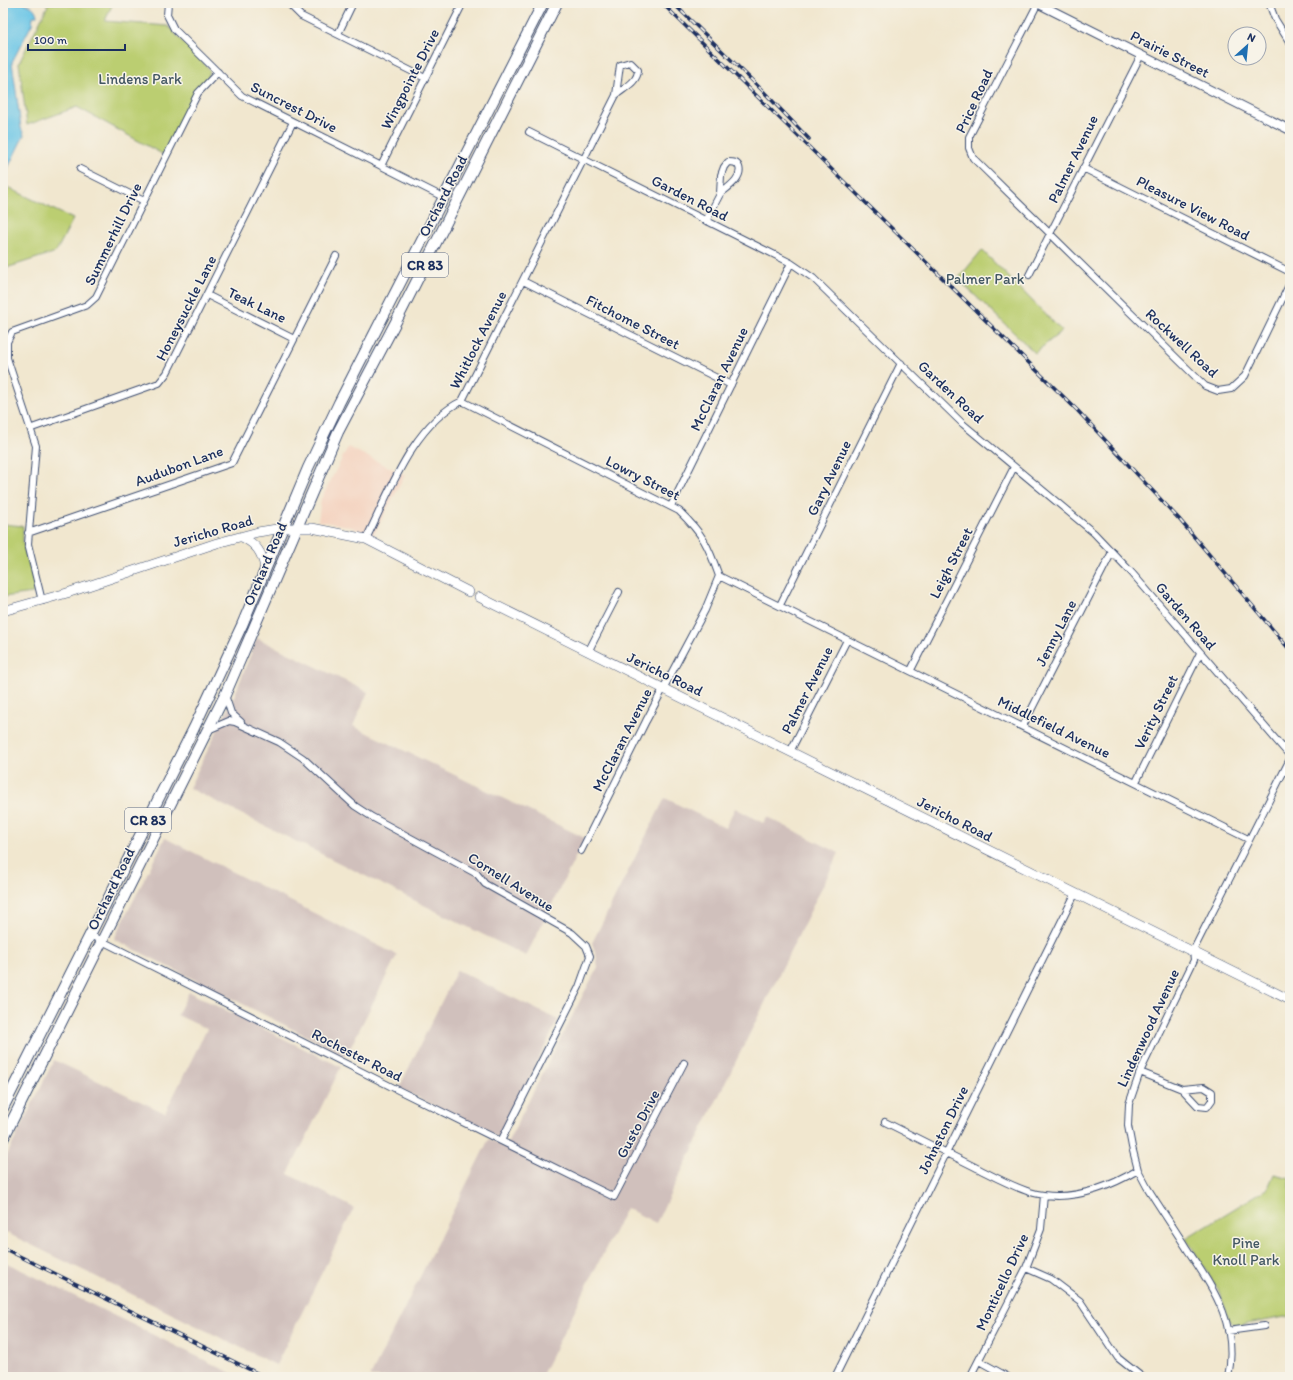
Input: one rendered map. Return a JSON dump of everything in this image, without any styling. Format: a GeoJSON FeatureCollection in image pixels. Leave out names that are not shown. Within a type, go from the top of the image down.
{"type":"FeatureCollection","features":[{"type":"Feature","properties":{"kind":"main road","name":"Orchard Road"},"geometry":{"type":"LineString","coordinates":[[3,1108],[194,728],[242,625],[265,568],[339,403],[544,3]]}},
{"type":"Feature","properties":{"kind":"main road","name":"Orchard Road"},"geometry":{"type":"LineString","coordinates":[[3,1139],[225,695],[338,432],[404,306],[557,3]]}},
{"type":"Feature","properties":{"kind":"main road","name":"Jericho Road"},"geometry":{"type":"LineString","coordinates":[[3,611],[42,601],[194,550],[283,528],[335,532],[366,539],[469,592]]}},
{"type":"Feature","properties":{"kind":"main road"},"geometry":{"type":"LineString","coordinates":[[242,537],[257,547],[263,557],[265,568]]}},
{"type":"Feature","properties":{"kind":"main road","name":"Jericho Road"},"geometry":{"type":"LineString","coordinates":[[479,597],[1290,1000]]}},
{"type":"Feature","properties":{"kind":"street","name":"Suncrest Drive"},"geometry":{"type":"LineString","coordinates":[[168,3],[167,15],[174,29],[242,96],[445,198]]}},
{"type":"Feature","properties":{"kind":"street"},"geometry":{"type":"LineString","coordinates":[[288,3],[301,16],[425,78]]}},
{"type":"Feature","properties":{"kind":"street"},"geometry":{"type":"LineString","coordinates":[[338,34],[353,3]]}},
{"type":"Feature","properties":{"kind":"street","name":"Wingpointe Drive"},"geometry":{"type":"LineString","coordinates":[[381,166],[463,3]]}},
{"type":"Feature","properties":{"kind":"street","name":"Prairie Street"},"geometry":{"type":"LineString","coordinates":[[1038,3],[1290,130]]}},
{"type":"Feature","properties":{"kind":"street","name":"Price Road"},"geometry":{"type":"LineString","coordinates":[[1038,3],[971,133],[969,148],[973,158],[1050,233]]}},
{"type":"Feature","properties":{"kind":"street"},"geometry":{"type":"LineString","coordinates":[[1269,3],[1275,19],[1290,42]]}},
{"type":"Feature","properties":{"kind":"street","name":"Palmer Avenue"},"geometry":{"type":"LineString","coordinates":[[1029,275],[1140,55]]}},
{"type":"Feature","properties":{"kind":"street"},"geometry":{"type":"LineString","coordinates":[[630,62],[638,70],[638,75],[633,82],[616,95],[620,65],[630,62]]}},
{"type":"Feature","properties":{"kind":"street","name":"Summerhill Drive"},"geometry":{"type":"LineString","coordinates":[[42,601],[30,554],[28,533],[36,446],[32,428],[7,358],[7,342],[12,332],[87,305],[96,297],[198,93],[218,72]]}},
{"type":"Feature","properties":{"kind":"street","name":"Whitlock Avenue"},"geometry":{"type":"LineString","coordinates":[[366,539],[418,438],[448,407],[462,401],[616,95]]}},
{"type":"Feature","properties":{"kind":"street","name":"Honeysuckle Lane"},"geometry":{"type":"LineString","coordinates":[[32,428],[159,383],[167,373],[207,296],[293,122]]}},
{"type":"Feature","properties":{"kind":"street","name":"Garden Road"},"geometry":{"type":"LineString","coordinates":[[529,132],[791,263],[813,278],[963,424],[1094,533],[1290,756]]}},
{"type":"Feature","properties":{"kind":"street"},"geometry":{"type":"LineString","coordinates":[[706,221],[720,194],[738,176],[740,170],[738,164],[728,162],[724,167],[720,194]]}},
{"type":"Feature","properties":{"kind":"street","name":"Pleasure View Road"},"geometry":{"type":"LineString","coordinates":[[1083,168],[1290,272]]}},
{"type":"Feature","properties":{"kind":"street"},"geometry":{"type":"LineString","coordinates":[[80,169],[144,200]]}},
{"type":"Feature","properties":{"kind":"street","name":"Rockwell Road"},"geometry":{"type":"LineString","coordinates":[[1050,233],[1205,386],[1213,390],[1231,389],[1245,376],[1290,283]]}},
{"type":"Feature","properties":{"kind":"street","name":"Audubon Lane"},"geometry":{"type":"LineString","coordinates":[[28,533],[232,463],[336,256]]}},
{"type":"Feature","properties":{"kind":"street","name":"McClaran Avenue"},"geometry":{"type":"LineString","coordinates":[[671,506],[791,263]]}},
{"type":"Feature","properties":{"kind":"street","name":"Fitchome Street"},"geometry":{"type":"LineString","coordinates":[[523,281],[731,385]]}},
{"type":"Feature","properties":{"kind":"street","name":"Teak Lane"},"geometry":{"type":"LineString","coordinates":[[207,296],[294,339]]}},
{"type":"Feature","properties":{"kind":"street","name":"Gary Avenue"},"geometry":{"type":"LineString","coordinates":[[780,605],[900,363]]}},
{"type":"Feature","properties":{"kind":"street","name":"Lowry Street"},"geometry":{"type":"LineString","coordinates":[[462,401],[679,511],[692,523],[706,542],[719,576]]}},
{"type":"Feature","properties":{"kind":"street","name":"Leigh Street"},"geometry":{"type":"LineString","coordinates":[[911,670],[1014,467]]}},
{"type":"Feature","properties":{"kind":"street","name":"Jenny Lane"},"geometry":{"type":"LineString","coordinates":[[1023,726],[1112,552]]}},
{"type":"Feature","properties":{"kind":"street"},"geometry":{"type":"LineString","coordinates":[[719,576],[780,605],[847,640]]}},
{"type":"Feature","properties":{"kind":"street","name":"McClaran Avenue"},"geometry":{"type":"LineString","coordinates":[[581,851],[663,689],[705,610],[719,576]]}},
{"type":"Feature","properties":{"kind":"street","name":"Jericho Road"},"geometry":{"type":"LineString","coordinates":[[469,592],[479,597]]}},
{"type":"Feature","properties":{"kind":"street"},"geometry":{"type":"LineString","coordinates":[[588,652],[619,592]]}},
{"type":"Feature","properties":{"kind":"street","name":"Palmer Avenue"},"geometry":{"type":"LineString","coordinates":[[790,752],[847,640]]}},
{"type":"Feature","properties":{"kind":"street","name":"Middlefield Avenue"},"geometry":{"type":"LineString","coordinates":[[847,640],[911,670],[1136,782],[1248,840]]}},
{"type":"Feature","properties":{"kind":"street","name":"Verity Street"},"geometry":{"type":"LineString","coordinates":[[1136,782],[1200,653]]}},
{"type":"Feature","properties":{"kind":"street","name":"Cornell Avenue"},"geometry":{"type":"LineString","coordinates":[[225,695],[231,713],[242,724]]}},
{"type":"Feature","properties":{"kind":"street","name":"Cornell Avenue"},"geometry":{"type":"LineString","coordinates":[[208,730],[228,721],[242,724],[279,742],[303,758],[355,806],[367,814],[477,874],[485,884],[572,933],[586,946],[590,956],[579,987],[501,1141]]}},
{"type":"Feature","properties":{"kind":"street","name":"Lindenwood Avenue"},"geometry":{"type":"LineString","coordinates":[[1228,1377],[1230,1359],[1228,1331],[1222,1309],[1212,1287],[1147,1187],[1138,1170],[1128,1126],[1129,1104],[1140,1072],[1194,960],[1193,951],[1290,759]]}},
{"type":"Feature","properties":{"kind":"street","name":"Johnston Drive"},"geometry":{"type":"LineString","coordinates":[[835,1377],[1075,894]]}},
{"type":"Feature","properties":{"kind":"street","name":"Rochester Road"},"geometry":{"type":"LineString","coordinates":[[90,935],[614,1197]]}},
{"type":"Feature","properties":{"kind":"street","name":"Gusto Drive"},"geometry":{"type":"LineString","coordinates":[[614,1197],[684,1063]]}},
{"type":"Feature","properties":{"kind":"street"},"geometry":{"type":"LineString","coordinates":[[1140,1072],[1182,1089],[1195,1103],[1202,1107],[1206,1107],[1212,1100],[1212,1092],[1204,1087],[1182,1089]]}},
{"type":"Feature","properties":{"kind":"street"},"geometry":{"type":"LineString","coordinates":[[885,1122],[1017,1187],[1044,1195],[1058,1196],[1091,1191],[1121,1180],[1138,1170]]}},
{"type":"Feature","properties":{"kind":"street","name":"Monticello Drive"},"geometry":{"type":"LineString","coordinates":[[970,1377],[1026,1268],[1041,1229],[1044,1195]]}},
{"type":"Feature","properties":{"kind":"street"},"geometry":{"type":"LineString","coordinates":[[1026,1268],[1051,1279],[1080,1301],[1118,1358],[1142,1377]]}},
{"type":"Feature","properties":{"kind":"street"},"geometry":{"type":"LineString","coordinates":[[1228,1331],[1264,1326]]}},
{"type":"Feature","properties":{"kind":"street"},"geometry":{"type":"LineString","coordinates":[[978,1361],[1008,1377]]}},
{"type":"Feature","properties":{"kind":"shaded area"},"geometry":{"type":"Polygon","coordinates":[[[348,447],[405,475],[373,536],[349,526],[318,521],[321,499],[348,447]]]}},
{"type":"Feature","properties":{"kind":"shaded area"},"geometry":{"type":"Polygon","coordinates":[[[257,638],[368,692],[353,726],[585,838],[526,956],[189,788],[234,697],[257,638]]]}},
{"type":"Feature","properties":{"kind":"shaded area"},"geometry":{"type":"Polygon","coordinates":[[[665,798],[725,828],[735,808],[763,823],[767,817],[839,853],[656,1223],[626,1208],[541,1377],[370,1377],[489,1139],[505,1147],[598,967],[596,954],[592,943],[665,798]]]}},
{"type":"Feature","properties":{"kind":"shaded area"},"geometry":{"type":"Polygon","coordinates":[[[165,838],[397,955],[346,1056],[114,939],[165,838]]]}},
{"type":"Feature","properties":{"kind":"shaded area"},"geometry":{"type":"Polygon","coordinates":[[[457,970],[558,1020],[500,1138],[399,1088],[457,970]]]}},
{"type":"Feature","properties":{"kind":"shaded area"},"geometry":{"type":"Polygon","coordinates":[[[189,992],[341,1067],[288,1174],[354,1208],[276,1365],[3,1231],[3,1163],[54,1060],[165,1113],[207,1029],[177,1015],[189,992]]]}},
{"type":"Feature","properties":{"kind":"shaded area"},"geometry":{"type":"Polygon","coordinates":[[[3,1261],[239,1377],[3,1377],[3,1261]]]}},
{"type":"Feature","properties":{"kind":"green space","name":"Lindens Park"},"geometry":{"type":"Polygon","coordinates":[[[45,3],[113,3],[105,21],[168,26],[210,70],[209,75],[195,93],[164,155],[77,107],[27,125],[19,63],[48,5],[45,3]]]}},
{"type":"Feature","properties":{"kind":"green space"},"geometry":{"type":"Polygon","coordinates":[[[5,186],[73,219],[56,252],[3,269],[3,189],[5,186]]]}},
{"type":"Feature","properties":{"kind":"green space","name":"Palmer Park"},"geometry":{"type":"Polygon","coordinates":[[[982,250],[1062,331],[1035,353],[958,279],[982,250]]]}},
{"type":"Feature","properties":{"kind":"green space"},"geometry":{"type":"Polygon","coordinates":[[[3,524],[23,526],[23,544],[34,583],[33,593],[3,597],[3,524]]]}},
{"type":"Feature","properties":{"kind":"green space","name":"Pine Knoll Park"},"geometry":{"type":"Polygon","coordinates":[[[1274,1174],[1290,1178],[1290,1316],[1237,1326],[1230,1321],[1218,1289],[1186,1238],[1268,1188],[1274,1174]]]}},
{"type":"Feature","properties":{"kind":"water"},"geometry":{"type":"Polygon","coordinates":[[[3,3],[19,3],[29,5],[33,7],[37,16],[33,16],[32,24],[12,62],[21,128],[24,135],[3,178],[3,3]]]}},
{"type":"Feature","properties":{"kind":"railway"},"geometry":{"type":"LineString","coordinates":[[662,3],[1077,410],[1179,519],[1290,650]]}},
{"type":"Feature","properties":{"kind":"railway"},"geometry":{"type":"LineString","coordinates":[[673,3],[763,91],[809,139]]}},
{"type":"Feature","properties":{"kind":"railway"},"geometry":{"type":"LineString","coordinates":[[3,1248],[265,1377]]}}]}
